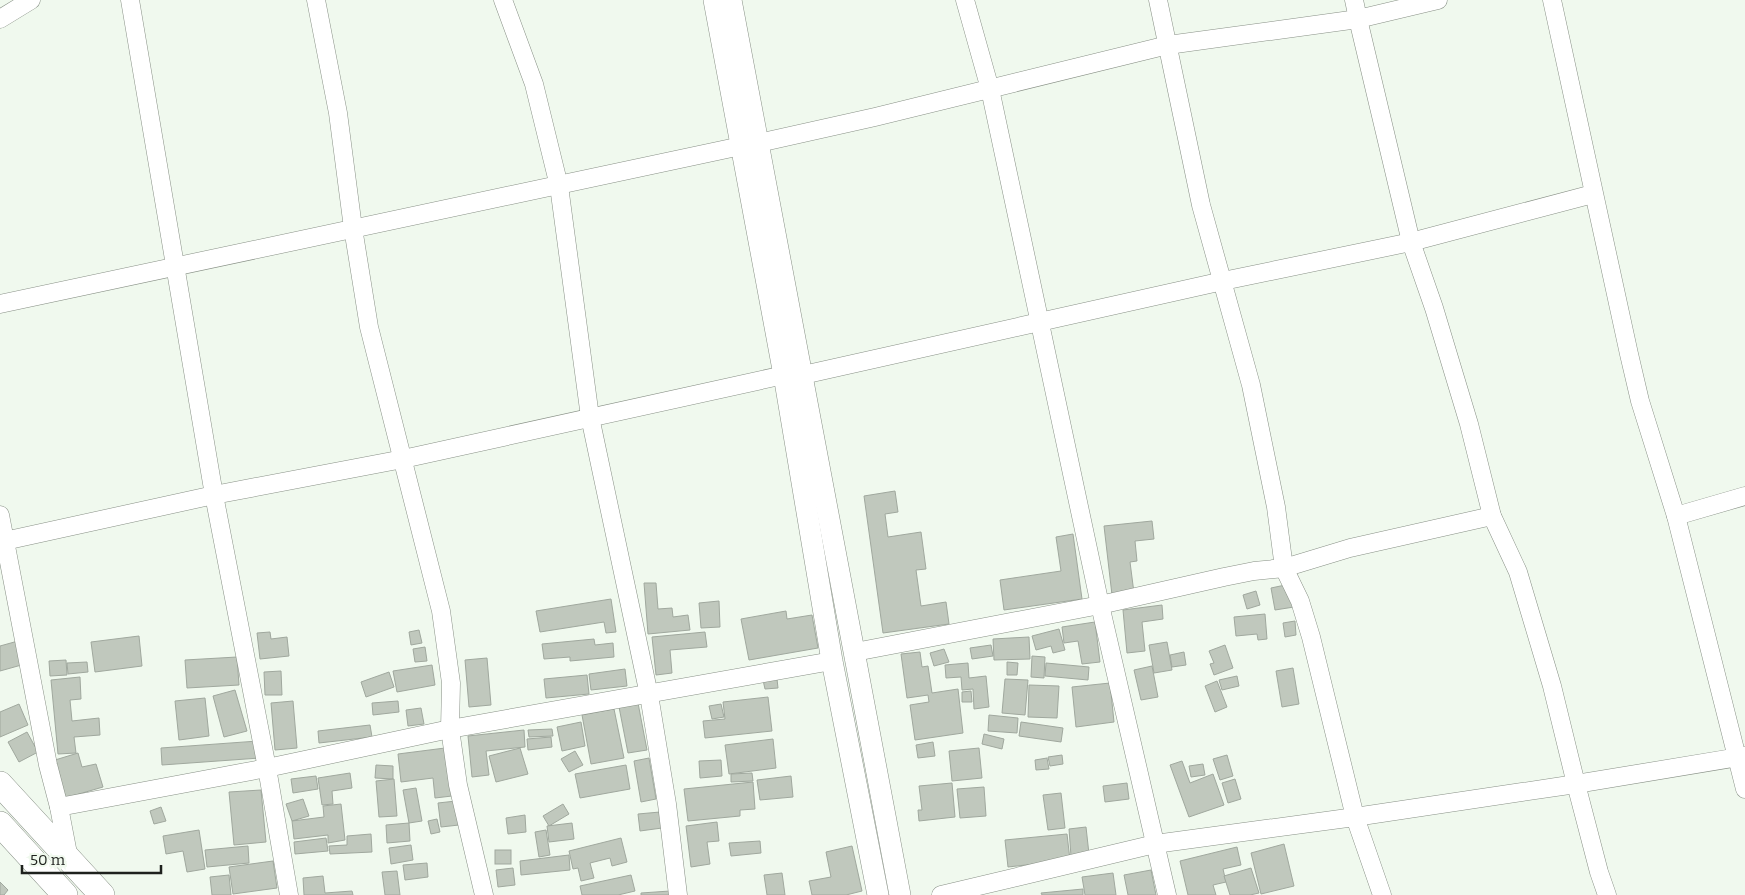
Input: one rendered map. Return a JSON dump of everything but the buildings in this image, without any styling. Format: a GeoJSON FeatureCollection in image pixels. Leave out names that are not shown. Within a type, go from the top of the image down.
{"type":"FeatureCollection","features":[{"type":"Feature","properties":{"kind":"main road"},"geometry":{"type":"LineString","coordinates":[[0,784],[102,895]]}},
{"type":"Feature","properties":{"kind":"main road"},"geometry":{"type":"LineString","coordinates":[[0,824],[66,895]]}},
{"type":"Feature","properties":{"kind":"street"},"geometry":{"type":"LineString","coordinates":[[0,19],[31,0]]}},
{"type":"Feature","properties":{"kind":"street"},"geometry":{"type":"LineString","coordinates":[[130,0],[214,495],[267,768],[289,895]]}},
{"type":"Feature","properties":{"kind":"street"},"geometry":{"type":"LineString","coordinates":[[316,0],[338,113],[353,228],[369,327],[441,611],[451,683],[450,729],[458,785],[484,895]]}},
{"type":"Feature","properties":{"kind":"street"},"geometry":{"type":"LineString","coordinates":[[503,0],[534,84],[559,186],[590,417],[649,695],[667,804],[678,895]]}},
{"type":"Feature","properties":{"kind":"street"},"geometry":{"type":"LineString","coordinates":[[714,0],[750,144]]}},
{"type":"Feature","properties":{"kind":"street"},"geometry":{"type":"LineString","coordinates":[[731,0],[750,144],[793,375],[855,652],[900,895]]}},
{"type":"Feature","properties":{"kind":"street"},"geometry":{"type":"LineString","coordinates":[[965,0],[990,88],[1100,604],[1154,844],[1168,895]]}},
{"type":"Feature","properties":{"kind":"street"},"geometry":{"type":"LineString","coordinates":[[1158,0],[1201,205],[1252,385],[1276,507],[1284,568],[1300,601],[1311,637],[1355,817],[1382,895]]}},
{"type":"Feature","properties":{"kind":"street"},"geometry":{"type":"LineString","coordinates":[[1354,0],[1411,242],[1434,308],[1469,424],[1492,516],[1518,572],[1552,686],[1599,872],[1607,895]]}},
{"type":"Feature","properties":{"kind":"street"},"geometry":{"type":"LineString","coordinates":[[0,304],[875,117],[1168,45],[1358,19],[1438,0]]}},
{"type":"Feature","properties":{"kind":"street"},"geometry":{"type":"LineString","coordinates":[[1552,0],[1593,194],[1640,401],[1676,516],[1741,756],[1745,789]]}},
{"type":"Feature","properties":{"kind":"street"},"geometry":{"type":"LineString","coordinates":[[3,542],[214,495],[403,459],[590,417],[1411,242],[1593,194]]}},
{"type":"Feature","properties":{"kind":"street"},"geometry":{"type":"LineString","coordinates":[[793,375],[832,661],[878,895]]}},
{"type":"Feature","properties":{"kind":"street"},"geometry":{"type":"LineString","coordinates":[[1676,516],[1745,496]]}},
{"type":"Feature","properties":{"kind":"street"},"geometry":{"type":"LineString","coordinates":[[0,515],[3,542],[48,765],[70,862]]}},
{"type":"Feature","properties":{"kind":"street"},"geometry":{"type":"LineString","coordinates":[[855,652],[1100,604],[1224,576],[1284,568],[1350,548],[1492,516]]}},
{"type":"Feature","properties":{"kind":"street"},"geometry":{"type":"LineString","coordinates":[[59,807],[267,768],[450,729],[832,661]]}},
{"type":"Feature","properties":{"kind":"street"},"geometry":{"type":"LineString","coordinates":[[941,895],[1154,844],[1355,817],[1576,784],[1741,756]]}}]}
